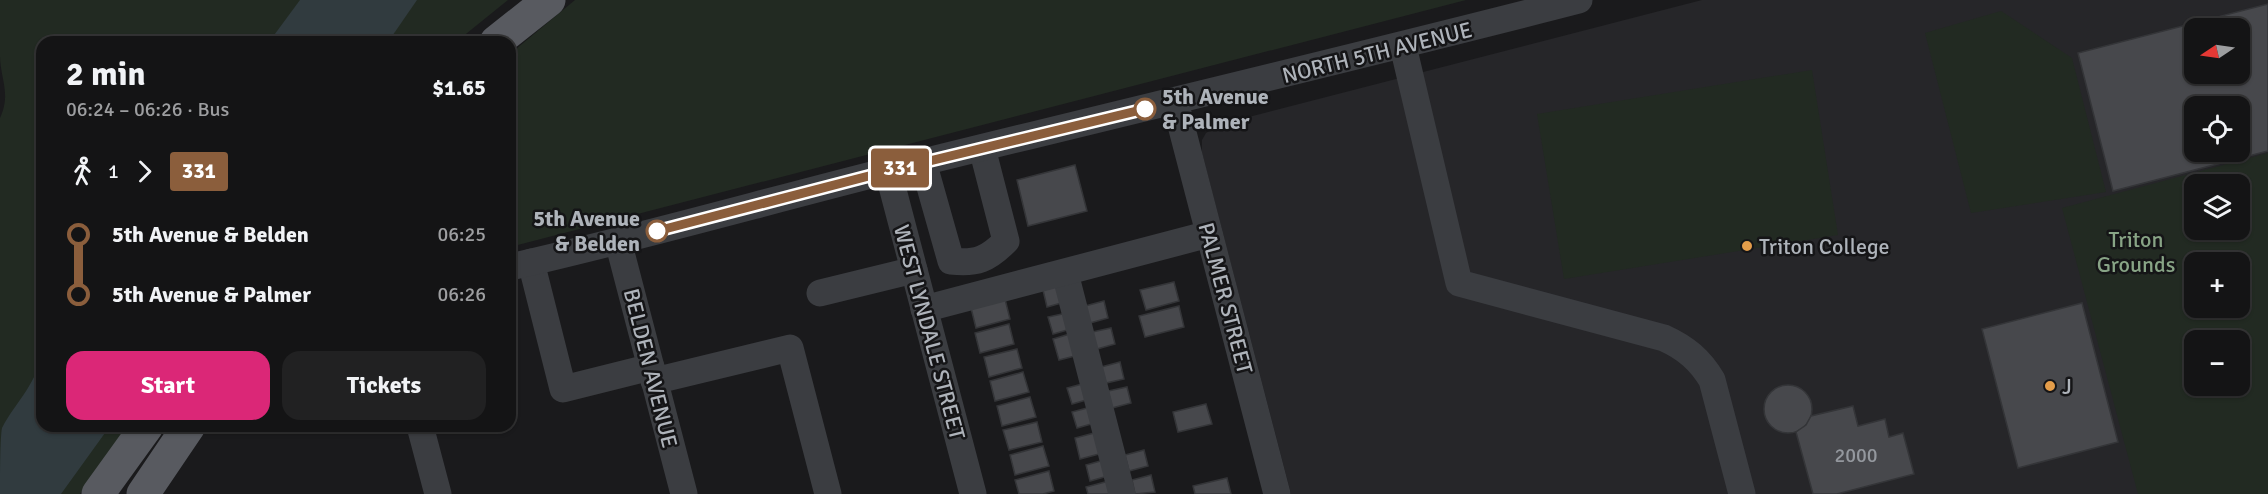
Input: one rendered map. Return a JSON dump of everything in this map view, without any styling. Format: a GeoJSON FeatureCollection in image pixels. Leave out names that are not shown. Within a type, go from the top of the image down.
{"type":"FeatureCollection","features":[{"type":"Feature","properties":{"kind":"main road"},"geometry":{"type":"LineString","coordinates":[[504,36],[549,0]]}},
{"type":"Feature","properties":{"kind":"main road"},"geometry":{"type":"LineString","coordinates":[[98,494],[143,432]]}},
{"type":"Feature","properties":{"kind":"main road"},"geometry":{"type":"LineString","coordinates":[[146,492],[185,432]]}},
{"type":"Feature","properties":{"kind":"main road"},"geometry":{"type":"LineString","coordinates":[[165,461],[197,432]]}},
{"type":"Feature","properties":{"kind":"street","name":"NORTH 5TH AVENUE"},"geometry":{"type":"LineString","coordinates":[[521,265],[923,162],[1403,46],[1579,0]]}},
{"type":"Feature","properties":{"kind":"street"},"geometry":{"type":"LineString","coordinates":[[1403,46],[1459,283],[1664,338],[1692,354],[1703,365],[1712,380],[1742,494]]}},
{"type":"Feature","properties":{"kind":"street","name":"PALMER STREET"},"geometry":{"type":"LineString","coordinates":[[1175,102],[1277,494]]}},
{"type":"Feature","properties":{"kind":"street"},"geometry":{"type":"LineString","coordinates":[[923,162],[951,261],[968,263],[991,256],[1006,241],[982,148]]}},
{"type":"Feature","properties":{"kind":"street","name":"WEST LYNDALE STREET"},"geometry":{"type":"LineString","coordinates":[[888,171],[973,494]]}},
{"type":"Feature","properties":{"kind":"street"},"geometry":{"type":"LineString","coordinates":[[924,309],[1209,234]]}},
{"type":"Feature","properties":{"kind":"street","name":"BELDEN AVENUE"},"geometry":{"type":"LineString","coordinates":[[618,241],[684,494]]}},
{"type":"Feature","properties":{"kind":"street"},"geometry":{"type":"LineString","coordinates":[[521,265],[563,389],[790,348],[828,494]]}},
{"type":"Feature","properties":{"kind":"street"},"geometry":{"type":"LineString","coordinates":[[820,293],[914,270]]}},
{"type":"Feature","properties":{"kind":"street"},"geometry":{"type":"LineString","coordinates":[[1065,273],[1122,494]]}},
{"type":"Feature","properties":{"kind":"street"},"geometry":{"type":"LineString","coordinates":[[422,432],[438,494]]}},
{"type":"Feature","properties":{"kind":"shaded area"},"geometry":{"type":"Polygon","coordinates":[[[300,0],[417,0],[392,36],[273,36],[300,0]]]}},
{"type":"Feature","properties":{"kind":"shaded area","name":"Triton College"},"geometry":{"type":"Polygon","coordinates":[[[1702,0],[2268,0],[2268,494],[1291,494],[1202,153],[1202,140],[1206,133],[1222,124],[1702,0]]]}},
{"type":"Feature","properties":{"kind":"shaded area"},"geometry":{"type":"Polygon","coordinates":[[[36,372],[36,432],[106,432],[61,494],[0,494],[2,428],[36,372]]]}},
{"type":"Feature","properties":{"kind":"green space"},"geometry":{"type":"Polygon","coordinates":[[[0,0],[508,0],[463,36],[36,36],[36,432],[125,432],[80,494],[0,494],[0,118],[5,94],[0,57],[0,0]]]}},
{"type":"Feature","properties":{"kind":"green space"},"geometry":{"type":"Polygon","coordinates":[[[575,0],[1466,0],[516,245],[516,49],[575,0]]]}},
{"type":"Feature","properties":{"kind":"green space"},"geometry":{"type":"Polygon","coordinates":[[[2001,11],[2072,58],[2106,192],[1971,213],[1925,33],[2001,11]]]}},
{"type":"Feature","properties":{"kind":"green space"},"geometry":{"type":"Polygon","coordinates":[[[1812,70],[1838,235],[1564,279],[1537,114],[1812,70]]]}},
{"type":"Feature","properties":{"kind":"green space","name":"Triton Grounds"},"geometry":{"type":"Polygon","coordinates":[[[2268,153],[2268,494],[2138,494],[2062,208],[2184,175],[2184,240],[2250,240],[2250,174],[2189,174],[2234,162],[2250,162],[2250,158],[2268,153]]]}},
{"type":"Feature","properties":{"kind":"building"},"geometry":{"type":"Polygon","coordinates":[[[2268,4],[2268,151],[2250,156],[2250,96],[2184,96],[2184,162],[2225,162],[2113,191],[2078,53],[2184,26],[2184,84],[2250,84],[2250,18],[2214,18],[2268,4]]]}},
{"type":"Feature","properties":{"kind":"building"},"geometry":{"type":"Polygon","coordinates":[[[1075,165],[1087,211],[1028,226],[1017,180],[1075,165]]]}},
{"type":"Feature","properties":{"kind":"building"},"geometry":{"type":"Polygon","coordinates":[[[1174,282],[1179,301],[1146,310],[1140,290],[1174,282]]]}},
{"type":"Feature","properties":{"kind":"building"},"geometry":{"type":"Polygon","coordinates":[[[1061,285],[1065,302],[1047,307],[1043,290],[1061,285]]]}},
{"type":"Feature","properties":{"kind":"building"},"geometry":{"type":"Polygon","coordinates":[[[1005,299],[1010,319],[976,328],[971,308],[1005,299]]]}},
{"type":"Feature","properties":{"kind":"building"},"geometry":{"type":"Polygon","coordinates":[[[1104,301],[1108,318],[1090,323],[1085,306],[1104,301]]]}},
{"type":"Feature","properties":{"kind":"building","name":"J"},"geometry":{"type":"Polygon","coordinates":[[[2082,303],[2118,442],[2018,468],[1982,329],[2082,303]]]}},
{"type":"Feature","properties":{"kind":"building"},"geometry":{"type":"Polygon","coordinates":[[[1179,306],[1184,327],[1145,337],[1139,316],[1179,306]]]}},
{"type":"Feature","properties":{"kind":"building"},"geometry":{"type":"Polygon","coordinates":[[[1067,313],[1071,329],[1053,334],[1048,317],[1067,313]]]}},
{"type":"Feature","properties":{"kind":"building"},"geometry":{"type":"Polygon","coordinates":[[[1009,324],[1014,344],[980,353],[975,333],[1009,324]]]}},
{"type":"Feature","properties":{"kind":"building"},"geometry":{"type":"Polygon","coordinates":[[[1111,328],[1115,344],[1097,349],[1092,332],[1111,328]]]}},
{"type":"Feature","properties":{"kind":"building"},"geometry":{"type":"Polygon","coordinates":[[[1073,333],[1079,355],[1059,360],[1053,339],[1073,333]]]}},
{"type":"Feature","properties":{"kind":"building"},"geometry":{"type":"Polygon","coordinates":[[[1017,349],[1022,368],[989,377],[984,357],[1017,349]]]}},
{"type":"Feature","properties":{"kind":"building"},"geometry":{"type":"Polygon","coordinates":[[[1120,362],[1124,379],[1106,383],[1101,367],[1120,362]]]}},
{"type":"Feature","properties":{"kind":"building"},"geometry":{"type":"Polygon","coordinates":[[[1023,372],[1029,392],[995,401],[990,381],[1023,372]]]}},
{"type":"Feature","properties":{"kind":"building"},"geometry":{"type":"Polygon","coordinates":[[[1086,383],[1090,399],[1072,404],[1067,388],[1086,383]]]}},
{"type":"Feature","properties":{"kind":"building"},"geometry":{"type":"Polygon","coordinates":[[[1783,385],[1793,385],[1808,395],[1812,409],[1808,423],[1802,429],[1793,433],[1783,433],[1768,423],[1764,414],[1764,404],[1774,389],[1783,385]]]}},
{"type":"Feature","properties":{"kind":"building"},"geometry":{"type":"Polygon","coordinates":[[[1127,387],[1131,403],[1112,408],[1108,391],[1127,387]]]}},
{"type":"Feature","properties":{"kind":"building"},"geometry":{"type":"Polygon","coordinates":[[[1030,397],[1036,417],[1002,426],[997,406],[1030,397]]]}},
{"type":"Feature","properties":{"kind":"building"},"geometry":{"type":"Polygon","coordinates":[[[1206,404],[1212,424],[1178,432],[1173,412],[1206,404]]]}},
{"type":"Feature","properties":{"kind":"building"},"geometry":{"type":"Polygon","coordinates":[[[1853,406],[1858,426],[1885,419],[1889,437],[1903,433],[1914,474],[1837,494],[1813,494],[1796,432],[1806,425],[1811,416],[1853,406]]]}},
{"type":"Feature","properties":{"kind":"building"},"geometry":{"type":"Polygon","coordinates":[[[1091,407],[1095,423],[1077,428],[1072,412],[1091,407]]]}},
{"type":"Feature","properties":{"kind":"building"},"geometry":{"type":"Polygon","coordinates":[[[1037,422],[1042,442],[1009,450],[1003,430],[1037,422]]]}},
{"type":"Feature","properties":{"kind":"building"},"geometry":{"type":"Polygon","coordinates":[[[1098,432],[1103,453],[1080,459],[1075,438],[1098,432]]]}},
{"type":"Feature","properties":{"kind":"building"},"geometry":{"type":"Polygon","coordinates":[[[1043,446],[1049,466],[1015,475],[1010,455],[1043,446]]]}},
{"type":"Feature","properties":{"kind":"building"},"geometry":{"type":"Polygon","coordinates":[[[1144,450],[1148,466],[1129,471],[1125,455],[1144,450]]]}},
{"type":"Feature","properties":{"kind":"building"},"geometry":{"type":"Polygon","coordinates":[[[1104,460],[1108,476],[1090,481],[1086,465],[1104,460]]]}},
{"type":"Feature","properties":{"kind":"building"},"geometry":{"type":"Polygon","coordinates":[[[1049,471],[1054,491],[1043,494],[1019,494],[1015,480],[1049,471]]]}},
{"type":"Feature","properties":{"kind":"building"},"geometry":{"type":"Polygon","coordinates":[[[1151,475],[1155,492],[1135,494],[1132,480],[1151,475]]]}},
{"type":"Feature","properties":{"kind":"building"},"geometry":{"type":"Polygon","coordinates":[[[1227,478],[1231,494],[1195,494],[1193,486],[1227,478]]]}},
{"type":"Feature","properties":{"kind":"building"},"geometry":{"type":"Polygon","coordinates":[[[1109,481],[1113,494],[1088,494],[1086,487],[1109,481]]]}},
{"type":"Feature","properties":{"kind":"bus line","name":"331"},"geometry":{"type":"LineString","coordinates":[[657,231],[888,171],[1145,109]]}},
{"type":"Feature","properties":{"kind":"place","name":"5th Avenue & Palmer"},"geometry":{"type":"Point","coordinates":[1145,109]}},
{"type":"Feature","properties":{"kind":"place","name":"5th Avenue & Belden"},"geometry":{"type":"Point","coordinates":[657,231]}},
{"type":"Feature","properties":{"kind":"place","name":"Triton College"},"geometry":{"type":"Point","coordinates":[1747,246]}},
{"type":"Feature","properties":{"kind":"place","name":"J"},"geometry":{"type":"Point","coordinates":[2050,386]}}]}
